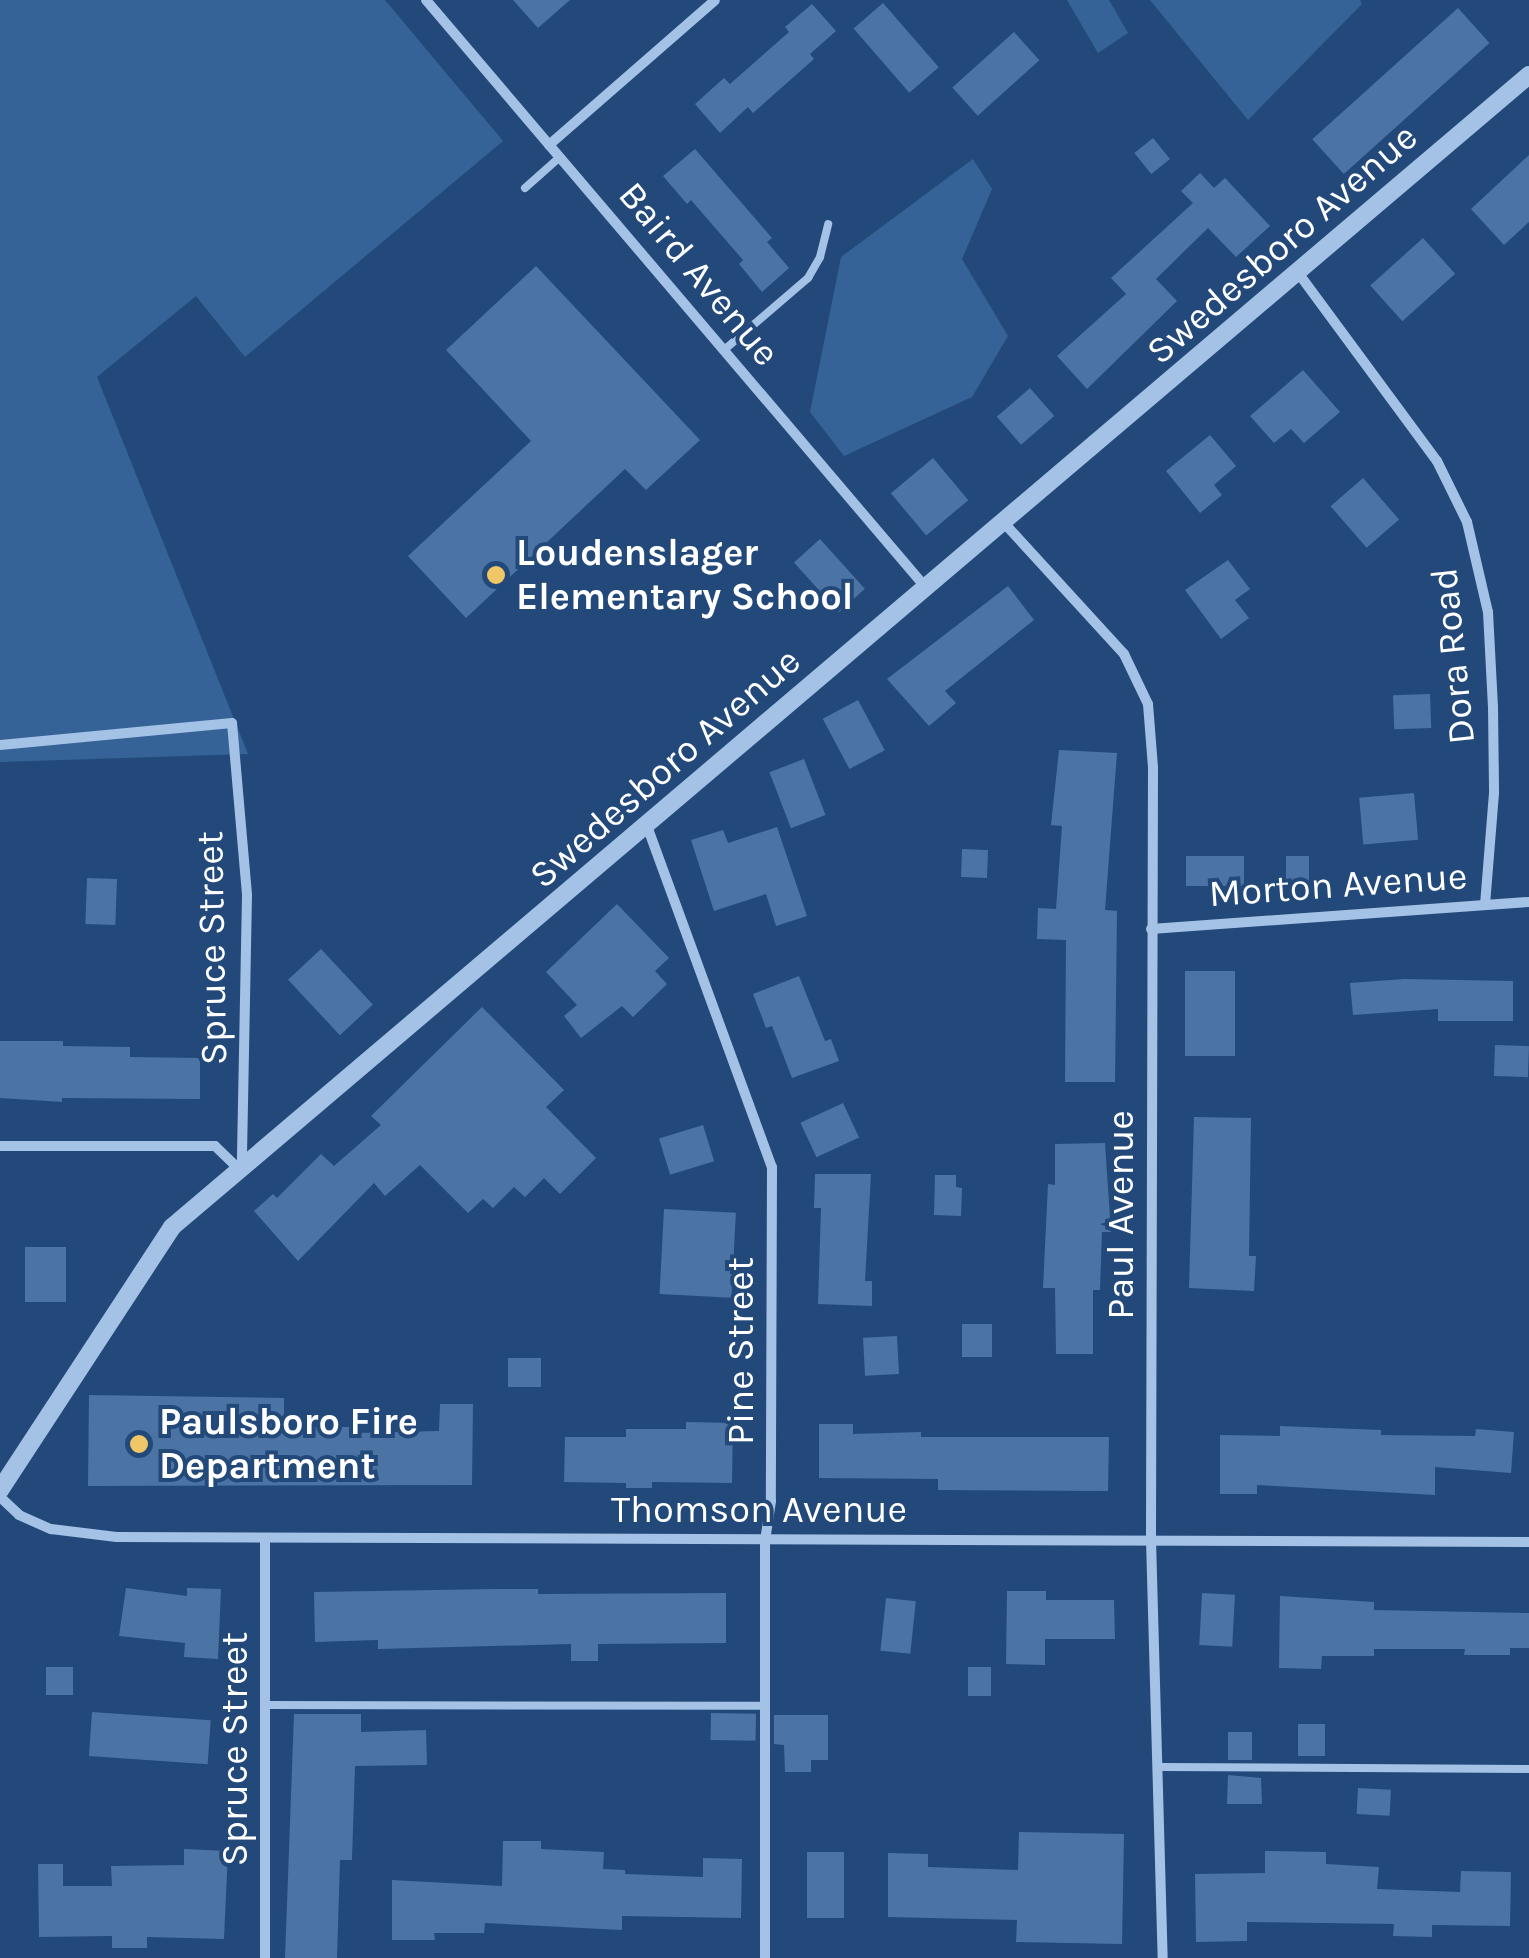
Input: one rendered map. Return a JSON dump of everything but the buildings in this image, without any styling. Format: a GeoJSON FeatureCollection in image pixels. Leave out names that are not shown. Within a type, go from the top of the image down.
{"type":"FeatureCollection","features":[{"type":"Feature","properties":{"kind":"street","name":"Baird Avenue"},"geometry":{"type":"LineString","coordinates":[[426,0],[926,588]]}},
{"type":"Feature","properties":{"kind":"street"},"geometry":{"type":"LineString","coordinates":[[549,145],[715,0]]}},
{"type":"Feature","properties":{"kind":"street","name":"Swedesboro Avenue"},"geometry":{"type":"LineString","coordinates":[[0,1494],[172,1227],[242,1172],[1529,76]]}},
{"type":"Feature","properties":{"kind":"street","name":"Dora Road"},"geometry":{"type":"LineString","coordinates":[[1298,274],[1437,461],[1467,522],[1488,612],[1493,708],[1494,793],[1486,905]]}},
{"type":"Feature","properties":{"kind":"street","name":"Paul Avenue"},"geometry":{"type":"LineString","coordinates":[[1005,524],[1124,654],[1148,704],[1153,768],[1151,1540],[1163,1958]]}},
{"type":"Feature","properties":{"kind":"street","name":"Spruce Street"},"geometry":{"type":"LineString","coordinates":[[0,745],[232,723],[248,895],[242,1172]]}},
{"type":"Feature","properties":{"kind":"street","name":"Pine Street"},"geometry":{"type":"LineString","coordinates":[[647,826],[772,1167],[770,1502],[764,1540],[766,1958]]}},
{"type":"Feature","properties":{"kind":"street","name":"Morton Avenue"},"geometry":{"type":"LineString","coordinates":[[1151,929],[1529,902]]}},
{"type":"Feature","properties":{"kind":"street"},"geometry":{"type":"LineString","coordinates":[[0,1146],[215,1146],[242,1172]]}},
{"type":"Feature","properties":{"kind":"street","name":"Thomson Avenue"},"geometry":{"type":"LineString","coordinates":[[0,1494],[19,1515],[51,1529],[117,1537],[1529,1542]]}},
{"type":"Feature","properties":{"kind":"street","name":"Spruce Street"},"geometry":{"type":"LineString","coordinates":[[265,1540],[265,1958]]}},
{"type":"Feature","properties":{"kind":"lane"},"geometry":{"type":"LineString","coordinates":[[526,188],[560,157]]}},
{"type":"Feature","properties":{"kind":"lane"},"geometry":{"type":"LineString","coordinates":[[724,350],[808,278],[820,256],[828,224]]}},
{"type":"Feature","properties":{"kind":"lane"},"geometry":{"type":"LineString","coordinates":[[266,1705],[765,1706]]}},
{"type":"Feature","properties":{"kind":"lane"},"geometry":{"type":"LineString","coordinates":[[1159,1767],[1529,1768]]}},
{"type":"Feature","properties":{"kind":"shaded area"},"geometry":{"type":"Polygon","coordinates":[[[0,0],[385,0],[503,141],[245,357],[196,296],[97,377],[248,754],[0,762],[0,0]]]}},
{"type":"Feature","properties":{"kind":"shaded area"},"geometry":{"type":"Polygon","coordinates":[[[1067,0],[1109,0],[1128,33],[1098,53],[1067,0]]]}},
{"type":"Feature","properties":{"kind":"shaded area"},"geometry":{"type":"Polygon","coordinates":[[[1150,0],[1360,0],[1362,4],[1248,120],[1150,0]]]}},
{"type":"Feature","properties":{"kind":"shaded area"},"geometry":{"type":"Polygon","coordinates":[[[973,159],[992,189],[962,259],[1008,336],[972,397],[844,456],[810,412],[841,257],[973,159]]]}},
{"type":"Feature","properties":{"kind":"place","name":"Loudenslager Elementary School"},"geometry":{"type":"Point","coordinates":[496,575]}},
{"type":"Feature","properties":{"kind":"place","name":"Paulsboro Fire Department"},"geometry":{"type":"Point","coordinates":[139,1444]}}]}
